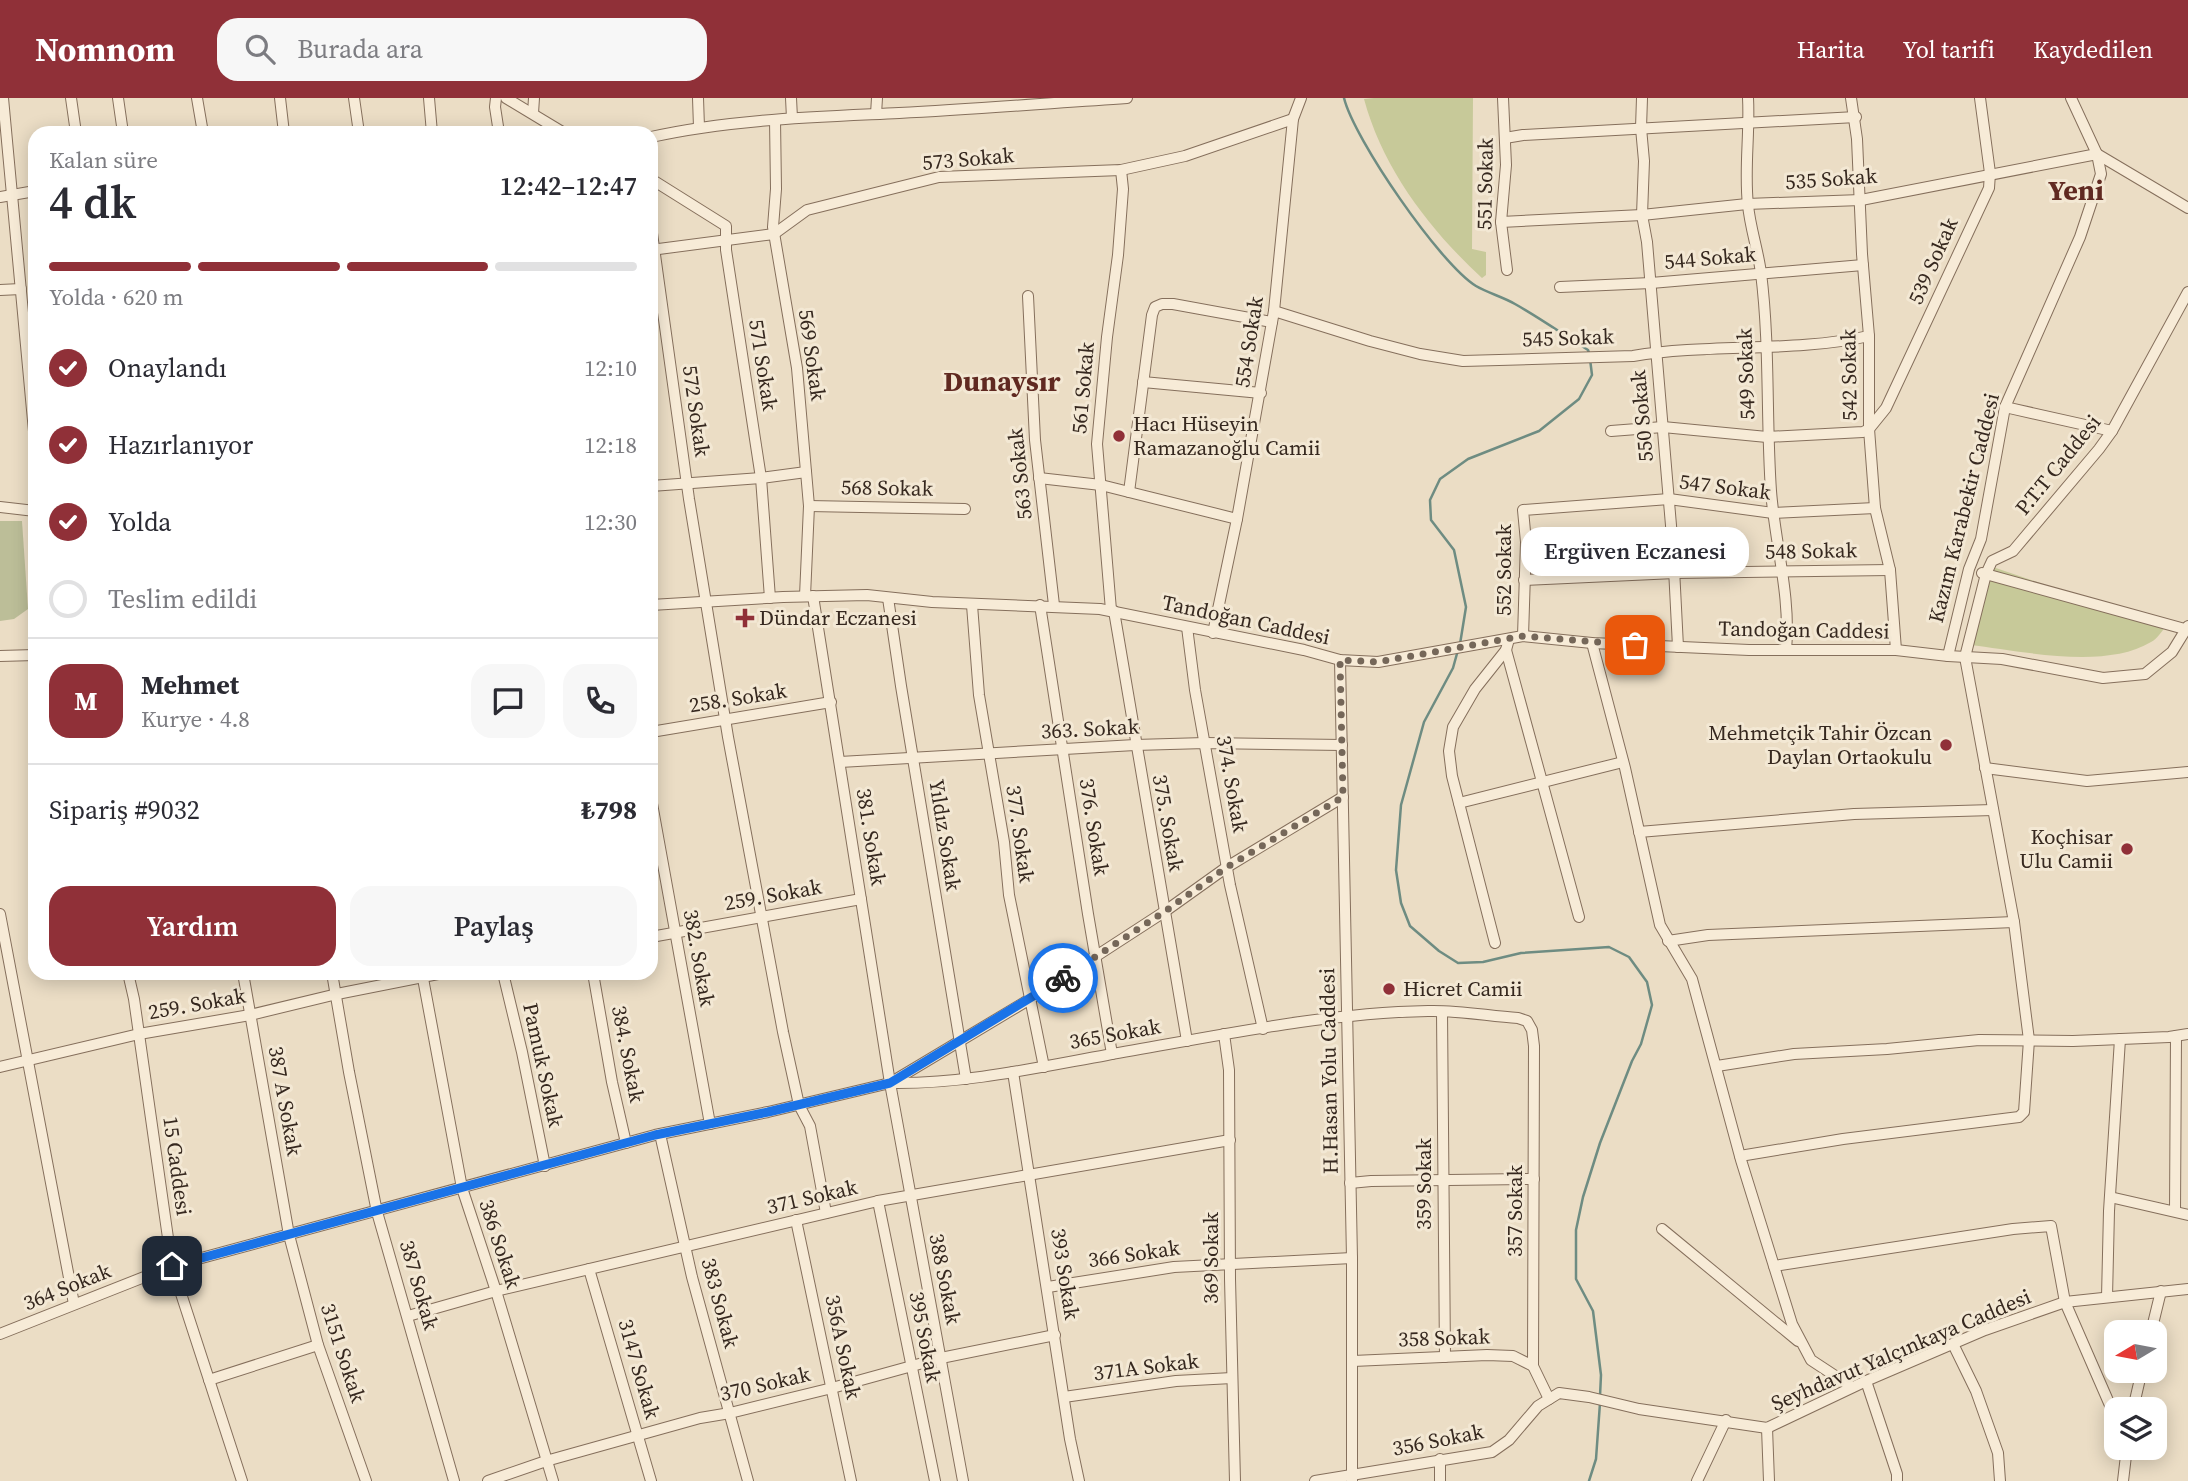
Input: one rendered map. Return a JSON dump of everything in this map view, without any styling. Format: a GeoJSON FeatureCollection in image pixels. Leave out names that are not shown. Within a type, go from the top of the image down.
{"type":"FeatureCollection","features":[{"type":"Feature","properties":{"kind":"street"},"geometry":{"type":"LineString","coordinates":[[3,98],[28,368]]}},
{"type":"Feature","properties":{"kind":"street"},"geometry":{"type":"LineString","coordinates":[[71,98],[75,126]]}},
{"type":"Feature","properties":{"kind":"street"},"geometry":{"type":"LineString","coordinates":[[118,98],[122,126]]}},
{"type":"Feature","properties":{"kind":"street"},"geometry":{"type":"LineString","coordinates":[[197,98],[202,126]]}},
{"type":"Feature","properties":{"kind":"street"},"geometry":{"type":"LineString","coordinates":[[279,98],[283,126]]}},
{"type":"Feature","properties":{"kind":"street"},"geometry":{"type":"LineString","coordinates":[[354,98],[358,126]]}},
{"type":"Feature","properties":{"kind":"street"},"geometry":{"type":"LineString","coordinates":[[429,98],[431,126]]}},
{"type":"Feature","properties":{"kind":"street"},"geometry":{"type":"LineString","coordinates":[[496,98],[498,126]]}},
{"type":"Feature","properties":{"kind":"street"},"geometry":{"type":"LineString","coordinates":[[506,98],[553,126]]}},
{"type":"Feature","properties":{"kind":"street"},"geometry":{"type":"LineString","coordinates":[[533,113],[534,98]]}},
{"type":"Feature","properties":{"kind":"street"},"geometry":{"type":"LineString","coordinates":[[698,98],[699,127]]}},
{"type":"Feature","properties":{"kind":"street"},"geometry":{"type":"LineString","coordinates":[[791,98],[792,118]]}},
{"type":"Feature","properties":{"kind":"street"},"geometry":{"type":"LineString","coordinates":[[876,114],[877,98]]}},
{"type":"Feature","properties":{"kind":"street"},"geometry":{"type":"LineString","coordinates":[[658,136],[699,127],[792,118],[1127,98]]}},
{"type":"Feature","properties":{"kind":"street","name":"554 Sokak"},"geometry":{"type":"LineString","coordinates":[[1213,632],[1261,393],[1273,317],[1293,119],[1301,98]]}},
{"type":"Feature","properties":{"kind":"street","name":"551 Sokak"},"geometry":{"type":"LineString","coordinates":[[1503,98],[1506,165],[1501,222],[1507,270]]}},
{"type":"Feature","properties":{"kind":"street","name":"550 Sokak"},"geometry":{"type":"LineString","coordinates":[[1642,98],[1642,215],[1657,352],[1675,573],[1678,647]]}},
{"type":"Feature","properties":{"kind":"street","name":"549 Sokak"},"geometry":{"type":"LineString","coordinates":[[1748,98],[1748,204],[1761,273],[1766,347],[1767,437],[1773,513],[1783,571],[1786,650]]}},
{"type":"Feature","properties":{"kind":"street","name":"542 Sokak"},"geometry":{"type":"LineString","coordinates":[[1851,98],[1856,117],[1863,265],[1870,336],[1869,429],[1875,508],[1889,570],[1896,650]]}},
{"type":"Feature","properties":{"kind":"street","name":"539 Sokak"},"geometry":{"type":"LineString","coordinates":[[1869,429],[1886,408],[1989,188],[1990,173],[1980,98]]}},
{"type":"Feature","properties":{"kind":"street","name":"Kazım Karabekir Caddesi"},"geometry":{"type":"LineString","coordinates":[[1948,656],[1969,569],[1981,539],[2005,407],[2080,237],[2101,174],[2097,154],[2071,98]]}},
{"type":"Feature","properties":{"kind":"street"},"geometry":{"type":"LineString","coordinates":[[1505,138],[1856,117]]}},
{"type":"Feature","properties":{"kind":"street","name":"573 Sokak"},"geometry":{"type":"LineString","coordinates":[[658,249],[774,234],[807,210],[939,177],[1121,170],[1185,156],[1293,119]]}},
{"type":"Feature","properties":{"kind":"street","name":"569 Sokak"},"geometry":{"type":"LineString","coordinates":[[775,120],[776,189],[773,227],[797,368],[809,506],[809,596]]}},
{"type":"Feature","properties":{"kind":"street"},"geometry":{"type":"LineString","coordinates":[[2097,154],[2188,208]]}},
{"type":"Feature","properties":{"kind":"street","name":"535 Sokak"},"geometry":{"type":"LineString","coordinates":[[1501,222],[1642,215],[1748,204],[1861,200],[2097,154]]}},
{"type":"Feature","properties":{"kind":"street","name":"561 Sokak"},"geometry":{"type":"LineString","coordinates":[[1112,611],[1097,444],[1118,255],[1123,189],[1121,170]]}},
{"type":"Feature","properties":{"kind":"street","name":"571 Sokak"},"geometry":{"type":"LineString","coordinates":[[658,183],[726,226],[761,478],[771,598]]}},
{"type":"Feature","properties":{"kind":"street"},"geometry":{"type":"LineString","coordinates":[[0,197],[28,192]]}},
{"type":"Feature","properties":{"kind":"street","name":"544 Sokak"},"geometry":{"type":"LineString","coordinates":[[1560,287],[1651,283],[1863,265]]}},
{"type":"Feature","properties":{"kind":"street"},"geometry":{"type":"LineString","coordinates":[[0,290],[28,294]]}},
{"type":"Feature","properties":{"kind":"street","name":"572 Sokak"},"geometry":{"type":"LineString","coordinates":[[658,290],[725,719],[783,1032],[799,1105],[810,1126],[826,1213]]}},
{"type":"Feature","properties":{"kind":"street","name":"P.T.T Caddesi"},"geometry":{"type":"LineString","coordinates":[[1986,574],[1992,561],[2013,551],[2112,431],[2188,292]]}},
{"type":"Feature","properties":{"kind":"street","name":"563 Sokak"},"geometry":{"type":"LineString","coordinates":[[1028,296],[1035,440],[1054,606]]}},
{"type":"Feature","properties":{"kind":"street","name":"545 Sokak"},"geometry":{"type":"LineString","coordinates":[[1143,382],[1152,315],[1156,307],[1163,304],[1273,317],[1420,354],[1463,361],[1633,356],[1657,352],[1852,340],[1870,336]]}},
{"type":"Feature","properties":{"kind":"street"},"geometry":{"type":"LineString","coordinates":[[1129,492],[1143,382],[1261,393]]}},
{"type":"Feature","properties":{"kind":"street"},"geometry":{"type":"LineString","coordinates":[[2005,407],[2112,431]]}},
{"type":"Feature","properties":{"kind":"street"},"geometry":{"type":"LineString","coordinates":[[1611,431],[1663,427],[1767,437],[1863,432],[1869,429]]}},
{"type":"Feature","properties":{"kind":"street"},"geometry":{"type":"LineString","coordinates":[[658,485],[806,472]]}},
{"type":"Feature","properties":{"kind":"street"},"geometry":{"type":"LineString","coordinates":[[1039,478],[1101,485],[1237,519]]}},
{"type":"Feature","properties":{"kind":"street","name":"547 Sokak"},"geometry":{"type":"LineString","coordinates":[[1529,508],[1669,499],[1773,513],[1875,508]]}},
{"type":"Feature","properties":{"kind":"street","name":"568 Sokak"},"geometry":{"type":"LineString","coordinates":[[809,506],[965,509]]}},
{"type":"Feature","properties":{"kind":"street"},"geometry":{"type":"LineString","coordinates":[[0,507],[28,510]]}},
{"type":"Feature","properties":{"kind":"street","name":"552 Sokak"},"geometry":{"type":"LineString","coordinates":[[1523,636],[1526,542],[1523,510],[1529,508]]}},
{"type":"Feature","properties":{"kind":"street"},"geometry":{"type":"LineString","coordinates":[[1969,569],[2187,628]]}},
{"type":"Feature","properties":{"kind":"street","name":"548 Sokak"},"geometry":{"type":"LineString","coordinates":[[1524,580],[1675,573],[1889,570]]}},
{"type":"Feature","properties":{"kind":"street"},"geometry":{"type":"LineString","coordinates":[[1740,1156],[1843,1139],[2019,1117],[2024,1112],[2029,1040],[2014,922],[1965,657],[1986,574]]}},
{"type":"Feature","properties":{"kind":"street","name":"Tandoğan Caddesi"},"geometry":{"type":"LineString","coordinates":[[658,604],[867,595],[972,605],[1054,606],[1112,611],[1304,650],[1340,660],[1378,662],[1456,648],[1507,644],[1523,636],[1678,647],[1896,650],[2002,659],[2103,678],[2145,674],[2172,652],[2187,628]]}},
{"type":"Feature","properties":{"kind":"street","name":"381. Sokak"},"geometry":{"type":"LineString","coordinates":[[809,596],[831,702],[890,1083]]}},
{"type":"Feature","properties":{"kind":"street","name":"Yıldız Sokak"},"geometry":{"type":"LineString","coordinates":[[888,597],[967,1079]]}},
{"type":"Feature","properties":{"kind":"street","name":"377. Sokak"},"geometry":{"type":"LineString","coordinates":[[972,605],[979,695],[1009,895],[1044,1066]]}},
{"type":"Feature","properties":{"kind":"street","name":"376. Sokak"},"geometry":{"type":"LineString","coordinates":[[1041,605],[1112,1054]]}},
{"type":"Feature","properties":{"kind":"street","name":"375. Sokak"},"geometry":{"type":"LineString","coordinates":[[1112,611],[1187,1041]]}},
{"type":"Feature","properties":{"kind":"street","name":"374. Sokak"},"geometry":{"type":"LineString","coordinates":[[1188,627],[1195,690],[1227,867],[1264,1029]]}},
{"type":"Feature","properties":{"kind":"street"},"geometry":{"type":"LineString","coordinates":[[1592,643],[1623,762],[1660,925],[1692,979],[1740,1156],[1793,1325],[1811,1360],[1852,1387]]}},
{"type":"Feature","properties":{"kind":"street"},"geometry":{"type":"LineString","coordinates":[[1507,644],[1579,917]]}},
{"type":"Feature","properties":{"kind":"street"},"geometry":{"type":"LineString","coordinates":[[1495,943],[1459,803],[1449,751],[1453,727],[1475,689],[1507,644]]}},
{"type":"Feature","properties":{"kind":"street"},"geometry":{"type":"LineString","coordinates":[[0,656],[28,655]]}},
{"type":"Feature","properties":{"kind":"street","name":"H.Hasan Yolu Caddesi"},"geometry":{"type":"LineString","coordinates":[[1340,660],[1352,1258],[1352,1478]]}},
{"type":"Feature","properties":{"kind":"street","name":"258. Sokak"},"geometry":{"type":"LineString","coordinates":[[658,732],[831,702]]}},
{"type":"Feature","properties":{"kind":"street","name":"363. Sokak"},"geometry":{"type":"LineString","coordinates":[[840,762],[913,756],[1205,743],[1342,745]]}},
{"type":"Feature","properties":{"kind":"street"},"geometry":{"type":"LineString","coordinates":[[1459,803],[1623,762]]}},
{"type":"Feature","properties":{"kind":"street"},"geometry":{"type":"LineString","coordinates":[[1985,768],[2087,781],[2188,772]]}},
{"type":"Feature","properties":{"kind":"street","name":"364 Sokak"},"geometry":{"type":"LineString","coordinates":[[0,1334],[172,1266],[660,1133],[799,1105],[890,1083],[1030,999],[1164,912],[1227,867],[1343,797]]}},
{"type":"Feature","properties":{"kind":"street"},"geometry":{"type":"LineString","coordinates":[[1639,832],[1854,814],[1993,810]]}},
{"type":"Feature","properties":{"kind":"street","name":"382. Sokak"},"geometry":{"type":"LineString","coordinates":[[658,837],[710,1124]]}},
{"type":"Feature","properties":{"kind":"street","name":"259. Sokak"},"geometry":{"type":"LineString","coordinates":[[658,936],[861,899]]}},
{"type":"Feature","properties":{"kind":"street"},"geometry":{"type":"LineString","coordinates":[[0,915],[74,1304]]}},
{"type":"Feature","properties":{"kind":"street"},"geometry":{"type":"LineString","coordinates":[[1668,941],[1708,935],[2014,922]]}},
{"type":"Feature","properties":{"kind":"street","name":"15 Caddesi"},"geometry":{"type":"LineString","coordinates":[[129,980],[172,1266],[242,1481]]}},
{"type":"Feature","properties":{"kind":"street","name":"387 A Sokak"},"geometry":{"type":"LineString","coordinates":[[244,980],[289,1235]]}},
{"type":"Feature","properties":{"kind":"street","name":"387 Sokak"},"geometry":{"type":"LineString","coordinates":[[334,980],[377,1212],[454,1481]]}},
{"type":"Feature","properties":{"kind":"street","name":"259. Sokak"},"geometry":{"type":"LineString","coordinates":[[0,1067],[139,1034],[250,1015],[400,980]]}},
{"type":"Feature","properties":{"kind":"street","name":"386 Sokak"},"geometry":{"type":"LineString","coordinates":[[423,980],[462,1188],[496,1291],[552,1481]]}},
{"type":"Feature","properties":{"kind":"street","name":"Pamuk Sokak"},"geometry":{"type":"LineString","coordinates":[[505,980],[545,1166]]}},
{"type":"Feature","properties":{"kind":"street","name":"384. Sokak"},"geometry":{"type":"LineString","coordinates":[[594,980],[626,1143]]}},
{"type":"Feature","properties":{"kind":"street","name":"365 Sokak"},"geometry":{"type":"LineString","coordinates":[[890,1083],[934,1084],[1224,1034],[1348,1017],[1442,1012],[1527,1021]]}},
{"type":"Feature","properties":{"kind":"street","name":"359 Sokak"},"geometry":{"type":"LineString","coordinates":[[1442,1012],[1444,1357]]}},
{"type":"Feature","properties":{"kind":"street","name":"357 Sokak"},"geometry":{"type":"LineString","coordinates":[[1527,1021],[1532,1030],[1534,1046],[1533,1366],[1549,1399]]}},
{"type":"Feature","properties":{"kind":"street","name":"369 Sokak"},"geometry":{"type":"LineString","coordinates":[[1224,1034],[1229,1070],[1235,1481]]}},
{"type":"Feature","properties":{"kind":"street"},"geometry":{"type":"LineString","coordinates":[[1717,1066],[1794,1054],[1888,1049],[1979,1040],[2120,1039],[2188,1034]]}},
{"type":"Feature","properties":{"kind":"street"},"geometry":{"type":"LineString","coordinates":[[2175,1211],[2176,1036]]}},
{"type":"Feature","properties":{"kind":"street"},"geometry":{"type":"LineString","coordinates":[[2107,1297],[2120,1039]]}},
{"type":"Feature","properties":{"kind":"street","name":"393 Sokak"},"geometry":{"type":"LineString","coordinates":[[1013,1072],[1079,1481]]}},
{"type":"Feature","properties":{"kind":"street","name":"388 Sokak"},"geometry":{"type":"LineString","coordinates":[[890,1083],[963,1481]]}},
{"type":"Feature","properties":{"kind":"street","name":"383 Sokak"},"geometry":{"type":"LineString","coordinates":[[660,1133],[686,1247],[748,1481]]}},
{"type":"Feature","properties":{"kind":"street","name":"371 Sokak"},"geometry":{"type":"LineString","coordinates":[[408,1316],[496,1291],[910,1194],[1230,1140]]}},
{"type":"Feature","properties":{"kind":"street"},"geometry":{"type":"LineString","coordinates":[[1350,1183],[1534,1179]]}},
{"type":"Feature","properties":{"kind":"street"},"geometry":{"type":"LineString","coordinates":[[2110,1198],[2188,1215]]}},
{"type":"Feature","properties":{"kind":"street","name":"395 Sokak"},"geometry":{"type":"LineString","coordinates":[[878,1201],[934,1481]]}},
{"type":"Feature","properties":{"kind":"street","name":"356A Sokak"},"geometry":{"type":"LineString","coordinates":[[796,1220],[851,1481]]}},
{"type":"Feature","properties":{"kind":"street"},"geometry":{"type":"LineString","coordinates":[[1774,1266],[2012,1229],[2050,1226],[2065,1302],[2106,1397]]}},
{"type":"Feature","properties":{"kind":"street"},"geometry":{"type":"LineString","coordinates":[[1662,1229],[1803,1345]]}},
{"type":"Feature","properties":{"kind":"street","name":"3151 Sokak"},"geometry":{"type":"LineString","coordinates":[[289,1235],[318,1345],[366,1481]]}},
{"type":"Feature","properties":{"kind":"street","name":"366 Sokak"},"geometry":{"type":"LineString","coordinates":[[1048,1287],[1174,1267],[1352,1258]]}},
{"type":"Feature","properties":{"kind":"street","name":"3147 Sokak"},"geometry":{"type":"LineString","coordinates":[[589,1269],[651,1481]]}},
{"type":"Feature","properties":{"kind":"street","name":"Şeyhdavut Yalçınkaya Caddesi"},"geometry":{"type":"LineString","coordinates":[[1549,1399],[1559,1393],[1639,1409],[1768,1428],[1852,1387],[1953,1344],[2065,1302],[2188,1289]]}},
{"type":"Feature","properties":{"kind":"street"},"geometry":{"type":"LineString","coordinates":[[2154,1320],[2161,1292]]}},
{"type":"Feature","properties":{"kind":"street","name":"370 Sokak"},"geometry":{"type":"LineString","coordinates":[[488,1481],[546,1461],[700,1418],[832,1388],[941,1358],[1055,1335]]}},
{"type":"Feature","properties":{"kind":"street"},"geometry":{"type":"LineString","coordinates":[[1953,1344],[1976,1391],[1998,1453],[2000,1481]]}},
{"type":"Feature","properties":{"kind":"street"},"geometry":{"type":"LineString","coordinates":[[209,1380],[318,1345]]}},
{"type":"Feature","properties":{"kind":"street","name":"358 Sokak"},"geometry":{"type":"LineString","coordinates":[[1353,1361],[1513,1356],[1533,1366]]}},
{"type":"Feature","properties":{"kind":"street","name":"371A Sokak"},"geometry":{"type":"LineString","coordinates":[[1064,1397],[1176,1381],[1232,1378]]}},
{"type":"Feature","properties":{"kind":"street"},"geometry":{"type":"LineString","coordinates":[[1866,1381],[1897,1481]]}},
{"type":"Feature","properties":{"kind":"street","name":"356 Sokak"},"geometry":{"type":"LineString","coordinates":[[1315,1481],[1352,1478],[1440,1459],[1492,1452],[1508,1440],[1538,1406],[1549,1399]]}},
{"type":"Feature","properties":{"kind":"street"},"geometry":{"type":"LineString","coordinates":[[1696,1481],[1726,1420]]}},
{"type":"Feature","properties":{"kind":"street"},"geometry":{"type":"LineString","coordinates":[[1768,1428],[1769,1481]]}},
{"type":"Feature","properties":{"kind":"street"},"geometry":{"type":"LineString","coordinates":[[1440,1459],[1440,1481]]}},
{"type":"Feature","properties":{"kind":"street"},"geometry":{"type":"LineString","coordinates":[[2123,1481],[2125,1460]]}},
{"type":"Feature","properties":{"kind":"green space"},"geometry":{"type":"Polygon","coordinates":[[[1473,98],[1472,249],[1486,252],[1486,275],[1482,278],[1426,218],[1396,173],[1372,125],[1364,99],[1473,98]]]}},
{"type":"Feature","properties":{"kind":"green space"},"geometry":{"type":"Polygon","coordinates":[[[0,521],[22,521],[28,609],[14,619],[0,621],[0,521]]]}},
{"type":"Feature","properties":{"kind":"green space"},"geometry":{"type":"Polygon","coordinates":[[[1987,565],[2166,626],[2151,642],[2111,655],[2063,656],[1970,645],[1987,565]]]}},
{"type":"Feature","properties":{"kind":"waterway"},"geometry":{"type":"LineString","coordinates":[[1344,98],[1364,142],[1400,199],[1460,273],[1476,286],[1534,315],[1589,353]]}},
{"type":"Feature","properties":{"kind":"waterway"},"geometry":{"type":"LineString","coordinates":[[1460,644],[1466,607],[1454,550],[1431,520],[1430,500],[1440,479],[1468,459],[1539,431],[1579,399],[1592,375],[1590,359]]}},
{"type":"Feature","properties":{"kind":"waterway"},"geometry":{"type":"LineString","coordinates":[[1458,650],[1453,668],[1424,722],[1401,805],[1396,870],[1401,903],[1410,926],[1458,963],[1483,962],[1521,953],[1609,947],[1629,957],[1647,982],[1652,1005],[1641,1044],[1600,1143],[1576,1230],[1576,1279],[1593,1311],[1601,1375],[1600,1396]]}},
{"type":"Feature","properties":{"kind":"waterway"},"geometry":{"type":"LineString","coordinates":[[1589,1481],[1596,1459],[1600,1403]]}},
{"type":"Feature","properties":{"kind":"way so far"},"geometry":{"type":"LineString","coordinates":[[1063,978],[1227,867],[1343,797],[1340,660],[1378,662],[1523,636],[1635,645]]}},
{"type":"Feature","properties":{"kind":"place","name":"Hacı Hüseyin Ramazanoğlu Camii"},"geometry":{"type":"Point","coordinates":[1119,436]}},
{"type":"Feature","properties":{"kind":"place","name":"Dündar Eczanesi"},"geometry":{"type":"Point","coordinates":[745,618]}},
{"type":"Feature","properties":{"kind":"place","name":"Ergüven Eczanesi"},"geometry":{"type":"Point","coordinates":[1635,645]}},
{"type":"Feature","properties":{"kind":"place","name":"Mehmetçik Tahir Özcan Daylan Ortaokulu"},"geometry":{"type":"Point","coordinates":[1946,745]}},
{"type":"Feature","properties":{"kind":"place","name":"Koçhisar Ulu Camii"},"geometry":{"type":"Point","coordinates":[2127,849]}},
{"type":"Feature","properties":{"kind":"place","name":"Hicret Camii"},"geometry":{"type":"Point","coordinates":[1389,989]}},
{"type":"Feature","properties":{"kind":"district","name":"Yeni"},"geometry":{"type":"Point","coordinates":[2076,190]}},
{"type":"Feature","properties":{"kind":"district","name":"Dunaysır"},"geometry":{"type":"Point","coordinates":[1002,381]}},
{"type":"Feature","properties":{"kind":"route"},"geometry":{"type":"LineString","coordinates":[[172,1266],[655,1135],[890,1083],[1063,978]]}}]}
